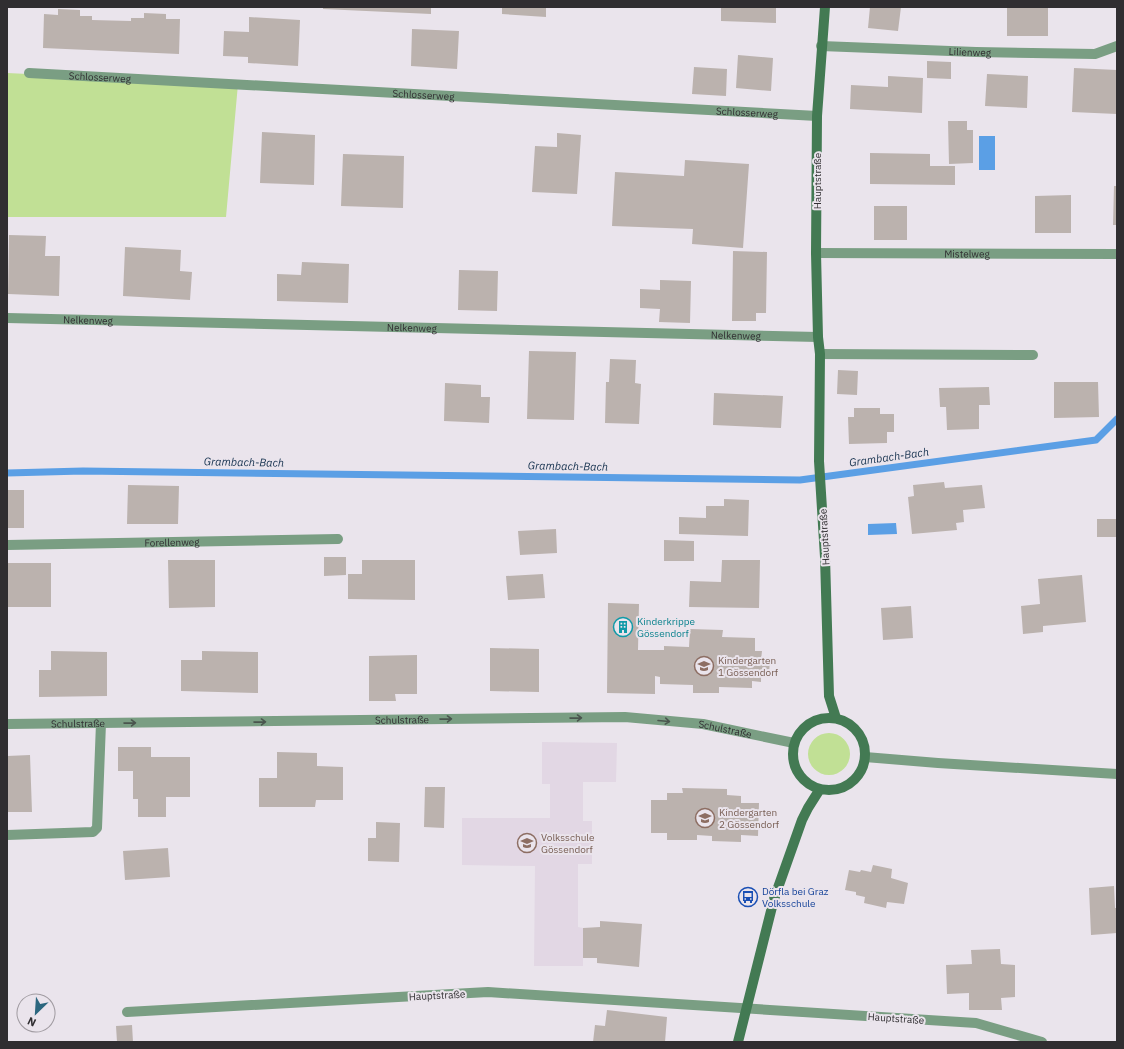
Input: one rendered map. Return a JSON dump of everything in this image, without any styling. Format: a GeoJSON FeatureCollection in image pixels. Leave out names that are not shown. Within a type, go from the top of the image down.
{"type":"FeatureCollection","features":[{"type":"Feature","properties":{"kind":"main road","name":"Hauptstraße"},"geometry":{"type":"LineString","coordinates":[[825,7],[817,116],[816,253],[818,337],[820,354],[819,461],[822,490],[829,696],[836,718]]}},
{"type":"Feature","properties":{"kind":"main road"},"geometry":{"type":"LineString","coordinates":[[836,718],[852,726],[858,732],[864,746],[865,758],[863,768],[859,775],[850,784],[834,790],[820,789],[803,780],[796,769],[792,756],[794,743],[800,731],[807,725],[820,719],[836,718]]}},
{"type":"Feature","properties":{"kind":"main road"},"geometry":{"type":"LineString","coordinates":[[738,1042],[774,898],[802,820],[820,789]]}},
{"type":"Feature","properties":{"kind":"street","name":"Lilienweg"},"geometry":{"type":"LineString","coordinates":[[821,46],[976,52],[1095,54],[1117,46]]}},
{"type":"Feature","properties":{"kind":"street","name":"Schlosserweg"},"geometry":{"type":"LineString","coordinates":[[29,73],[817,116]]}},
{"type":"Feature","properties":{"kind":"street","name":"Mistelweg"},"geometry":{"type":"LineString","coordinates":[[816,253],[1117,254]]}},
{"type":"Feature","properties":{"kind":"street","name":"Nelkenweg"},"geometry":{"type":"LineString","coordinates":[[7,318],[818,337]]}},
{"type":"Feature","properties":{"kind":"street"},"geometry":{"type":"LineString","coordinates":[[820,354],[1034,355]]}},
{"type":"Feature","properties":{"kind":"street","name":"Forellenweg"},"geometry":{"type":"LineString","coordinates":[[7,544],[338,539]]}},
{"type":"Feature","properties":{"kind":"street","name":"Schulstraße"},"geometry":{"type":"LineString","coordinates":[[7,724],[625,717],[703,724],[794,743]]}},
{"type":"Feature","properties":{"kind":"street"},"geometry":{"type":"LineString","coordinates":[[7,835],[93,832],[97,828],[101,723]]}},
{"type":"Feature","properties":{"kind":"street"},"geometry":{"type":"LineString","coordinates":[[865,758],[938,764],[1117,774]]}},
{"type":"Feature","properties":{"kind":"street","name":"Hauptstraße"},"geometry":{"type":"LineString","coordinates":[[127,1012],[488,992],[976,1023],[1042,1042]]}},
{"type":"Feature","properties":{"kind":"shaded area","name":"Volksschule Gössendorf"},"geometry":{"type":"Polygon","coordinates":[[[542,742],[617,743],[616,782],[583,782],[583,821],[592,821],[592,864],[578,864],[578,927],[583,928],[583,966],[534,966],[535,866],[462,865],[462,818],[550,818],[550,784],[542,784],[542,742]]]}},
{"type":"Feature","properties":{"kind":"green space"},"geometry":{"type":"Polygon","coordinates":[[[7,73],[238,84],[226,217],[7,217],[7,73]]]}},
{"type":"Feature","properties":{"kind":"green space"},"geometry":{"type":"Polygon","coordinates":[[[829,733],[844,739],[850,754],[844,769],[829,775],[814,769],[808,754],[814,739],[829,733]]]}},
{"type":"Feature","properties":{"kind":"water"},"geometry":{"type":"Polygon","coordinates":[[[979,136],[995,136],[995,170],[979,170],[979,136]]]}},
{"type":"Feature","properties":{"kind":"water"},"geometry":{"type":"Polygon","coordinates":[[[896,523],[897,534],[868,535],[868,524],[896,523]]]}},
{"type":"Feature","properties":{"kind":"building"},"geometry":{"type":"Polygon","coordinates":[[[323,7],[431,7],[431,14],[323,9],[323,7]]]}},
{"type":"Feature","properties":{"kind":"building"},"geometry":{"type":"Polygon","coordinates":[[[502,7],[546,7],[546,17],[502,14],[502,7]]]}},
{"type":"Feature","properties":{"kind":"building"},"geometry":{"type":"Polygon","coordinates":[[[721,7],[776,7],[776,23],[721,21],[721,7]]]}},
{"type":"Feature","properties":{"kind":"building"},"geometry":{"type":"Polygon","coordinates":[[[870,7],[901,7],[898,31],[868,28],[870,7]]]}},
{"type":"Feature","properties":{"kind":"building"},"geometry":{"type":"Polygon","coordinates":[[[1007,7],[1048,7],[1048,36],[1007,36],[1007,7]]]}},
{"type":"Feature","properties":{"kind":"building"},"geometry":{"type":"Polygon","coordinates":[[[58,9],[80,10],[80,16],[92,16],[92,20],[131,21],[131,18],[144,18],[144,13],[166,14],[166,19],[180,19],[179,54],[43,48],[44,14],[58,15],[58,9]]]}},
{"type":"Feature","properties":{"kind":"building"},"geometry":{"type":"Polygon","coordinates":[[[249,17],[300,20],[298,66],[248,63],[248,57],[223,56],[224,31],[249,32],[249,17]]]}},
{"type":"Feature","properties":{"kind":"building"},"geometry":{"type":"Polygon","coordinates":[[[412,29],[459,31],[457,69],[411,66],[412,29]]]}},
{"type":"Feature","properties":{"kind":"building"},"geometry":{"type":"Polygon","coordinates":[[[738,55],[773,58],[771,91],[736,88],[738,55]]]}},
{"type":"Feature","properties":{"kind":"building"},"geometry":{"type":"Polygon","coordinates":[[[927,61],[951,62],[951,79],[927,78],[927,61]]]}},
{"type":"Feature","properties":{"kind":"building"},"geometry":{"type":"Polygon","coordinates":[[[694,67],[727,69],[726,96],[692,94],[694,67]]]}},
{"type":"Feature","properties":{"kind":"building"},"geometry":{"type":"Polygon","coordinates":[[[1074,68],[1117,70],[1117,114],[1072,112],[1074,68]]]}},
{"type":"Feature","properties":{"kind":"building"},"geometry":{"type":"Polygon","coordinates":[[[987,74],[1028,76],[1027,108],[985,106],[987,74]]]}},
{"type":"Feature","properties":{"kind":"building"},"geometry":{"type":"Polygon","coordinates":[[[888,76],[923,78],[922,113],[850,109],[851,85],[888,87],[888,76]]]}},
{"type":"Feature","properties":{"kind":"building"},"geometry":{"type":"Polygon","coordinates":[[[948,121],[967,121],[967,130],[973,130],[973,163],[949,164],[948,121]]]}},
{"type":"Feature","properties":{"kind":"building"},"geometry":{"type":"Polygon","coordinates":[[[262,132],[315,135],[314,185],[260,183],[262,132]]]}},
{"type":"Feature","properties":{"kind":"building"},"geometry":{"type":"Polygon","coordinates":[[[557,133],[581,135],[577,194],[532,192],[535,146],[557,147],[557,133]]]}},
{"type":"Feature","properties":{"kind":"building"},"geometry":{"type":"Polygon","coordinates":[[[870,153],[930,154],[930,166],[955,166],[955,185],[870,184],[870,153]]]}},
{"type":"Feature","properties":{"kind":"building"},"geometry":{"type":"Polygon","coordinates":[[[343,154],[404,156],[403,208],[341,206],[343,154]]]}},
{"type":"Feature","properties":{"kind":"building"},"geometry":{"type":"Polygon","coordinates":[[[685,160],[749,164],[743,248],[692,244],[693,229],[612,226],[615,172],[684,176],[685,160]]]}},
{"type":"Feature","properties":{"kind":"building"},"geometry":{"type":"Polygon","coordinates":[[[1114,186],[1117,186],[1117,225],[1113,225],[1114,186]]]}},
{"type":"Feature","properties":{"kind":"building"},"geometry":{"type":"Polygon","coordinates":[[[1071,195],[1071,233],[1035,233],[1035,196],[1071,195]]]}},
{"type":"Feature","properties":{"kind":"building"},"geometry":{"type":"Polygon","coordinates":[[[874,206],[907,206],[907,240],[874,240],[874,206]]]}},
{"type":"Feature","properties":{"kind":"building"},"geometry":{"type":"Polygon","coordinates":[[[9,235],[46,236],[45,256],[60,256],[59,296],[8,294],[9,235]]]}},
{"type":"Feature","properties":{"kind":"building"},"geometry":{"type":"Polygon","coordinates":[[[125,247],[181,250],[180,271],[192,272],[190,300],[123,296],[125,247]]]}},
{"type":"Feature","properties":{"kind":"building"},"geometry":{"type":"Polygon","coordinates":[[[733,251],[767,252],[766,313],[756,313],[756,321],[732,321],[733,251]]]}},
{"type":"Feature","properties":{"kind":"building"},"geometry":{"type":"Polygon","coordinates":[[[302,262],[349,264],[348,303],[277,301],[277,274],[301,275],[302,262]]]}},
{"type":"Feature","properties":{"kind":"building"},"geometry":{"type":"Polygon","coordinates":[[[459,270],[498,271],[497,311],[458,310],[459,270]]]}},
{"type":"Feature","properties":{"kind":"building"},"geometry":{"type":"Polygon","coordinates":[[[660,280],[691,281],[690,323],[659,322],[660,309],[640,308],[640,289],[660,290],[660,280]]]}},
{"type":"Feature","properties":{"kind":"building"},"geometry":{"type":"Polygon","coordinates":[[[529,351],[576,352],[574,420],[527,419],[529,351]]]}},
{"type":"Feature","properties":{"kind":"building"},"geometry":{"type":"Polygon","coordinates":[[[610,359],[636,360],[635,383],[641,384],[639,424],[605,423],[606,382],[609,382],[610,359]]]}},
{"type":"Feature","properties":{"kind":"building"},"geometry":{"type":"Polygon","coordinates":[[[838,370],[858,371],[857,395],[837,394],[838,370]]]}},
{"type":"Feature","properties":{"kind":"building"},"geometry":{"type":"Polygon","coordinates":[[[1054,382],[1098,382],[1099,417],[1054,418],[1054,382]]]}},
{"type":"Feature","properties":{"kind":"building"},"geometry":{"type":"Polygon","coordinates":[[[445,383],[481,385],[481,397],[490,397],[489,423],[444,421],[445,383]]]}},
{"type":"Feature","properties":{"kind":"building"},"geometry":{"type":"Polygon","coordinates":[[[989,387],[990,405],[979,405],[979,429],[947,430],[946,407],[940,407],[939,388],[989,387]]]}},
{"type":"Feature","properties":{"kind":"building"},"geometry":{"type":"Polygon","coordinates":[[[714,393],[783,396],[781,428],[713,425],[714,393]]]}},
{"type":"Feature","properties":{"kind":"building"},"geometry":{"type":"Polygon","coordinates":[[[854,408],[880,408],[880,414],[894,414],[894,432],[887,432],[887,443],[849,444],[848,417],[854,417],[854,408]]]}},
{"type":"Feature","properties":{"kind":"building"},"geometry":{"type":"Polygon","coordinates":[[[944,482],[945,488],[982,485],[985,508],[963,510],[964,522],[956,523],[957,530],[912,534],[908,497],[914,496],[913,485],[944,482]]]}},
{"type":"Feature","properties":{"kind":"building"},"geometry":{"type":"Polygon","coordinates":[[[128,485],[179,486],[178,524],[127,524],[128,485]]]}},
{"type":"Feature","properties":{"kind":"building"},"geometry":{"type":"Polygon","coordinates":[[[7,490],[24,490],[24,528],[7,528],[7,490]]]}},
{"type":"Feature","properties":{"kind":"building"},"geometry":{"type":"Polygon","coordinates":[[[724,499],[749,500],[748,536],[679,534],[679,517],[706,518],[706,506],[724,506],[724,499]]]}},
{"type":"Feature","properties":{"kind":"building"},"geometry":{"type":"Polygon","coordinates":[[[1097,519],[1117,519],[1117,537],[1097,537],[1097,519]]]}},
{"type":"Feature","properties":{"kind":"building"},"geometry":{"type":"Polygon","coordinates":[[[556,529],[557,553],[520,555],[518,531],[556,529]]]}},
{"type":"Feature","properties":{"kind":"building"},"geometry":{"type":"Polygon","coordinates":[[[664,540],[694,541],[694,561],[664,561],[664,540]]]}},
{"type":"Feature","properties":{"kind":"building"},"geometry":{"type":"Polygon","coordinates":[[[324,557],[346,557],[346,575],[324,576],[324,557]]]}},
{"type":"Feature","properties":{"kind":"building"},"geometry":{"type":"Polygon","coordinates":[[[168,560],[215,560],[215,607],[169,608],[168,560]]]}},
{"type":"Feature","properties":{"kind":"building"},"geometry":{"type":"Polygon","coordinates":[[[362,560],[415,560],[415,600],[348,599],[348,574],[362,574],[362,560]]]}},
{"type":"Feature","properties":{"kind":"building"},"geometry":{"type":"Polygon","coordinates":[[[722,560],[760,560],[759,608],[689,607],[690,581],[721,582],[722,560]]]}},
{"type":"Feature","properties":{"kind":"building"},"geometry":{"type":"Polygon","coordinates":[[[7,563],[51,563],[51,607],[7,607],[7,563]]]}},
{"type":"Feature","properties":{"kind":"building"},"geometry":{"type":"Polygon","coordinates":[[[543,574],[545,598],[508,600],[506,576],[543,574]]]}},
{"type":"Feature","properties":{"kind":"building"},"geometry":{"type":"Polygon","coordinates":[[[1082,575],[1086,622],[1043,626],[1043,632],[1023,634],[1021,606],[1040,604],[1038,579],[1082,575]]]}},
{"type":"Feature","properties":{"kind":"building","name":"Kindergarten 1 Gössendorf"},"geometry":{"type":"Polygon","coordinates":[[[608,603],[639,604],[638,650],[664,650],[664,646],[689,647],[690,629],[723,630],[722,637],[755,638],[755,651],[762,651],[761,660],[770,660],[769,673],[761,673],[761,682],[752,681],[752,688],[719,687],[719,693],[693,693],[693,685],[660,684],[660,677],[655,676],[655,694],[607,693],[608,603]]]}},
{"type":"Feature","properties":{"kind":"building"},"geometry":{"type":"Polygon","coordinates":[[[911,606],[913,638],[883,640],[881,608],[911,606]]]}},
{"type":"Feature","properties":{"kind":"building"},"geometry":{"type":"Polygon","coordinates":[[[490,648],[539,649],[539,692],[490,691],[490,648]]]}},
{"type":"Feature","properties":{"kind":"building"},"geometry":{"type":"Polygon","coordinates":[[[51,651],[107,652],[107,696],[39,697],[39,670],[51,670],[51,651]]]}},
{"type":"Feature","properties":{"kind":"building"},"geometry":{"type":"Polygon","coordinates":[[[202,651],[258,652],[258,693],[181,691],[181,660],[202,660],[202,651]]]}},
{"type":"Feature","properties":{"kind":"building"},"geometry":{"type":"Polygon","coordinates":[[[417,655],[417,694],[395,694],[396,701],[369,701],[369,656],[417,655]]]}},
{"type":"Feature","properties":{"kind":"building"},"geometry":{"type":"Polygon","coordinates":[[[118,747],[151,747],[151,757],[190,757],[190,797],[166,797],[166,817],[138,817],[138,799],[133,799],[133,771],[118,771],[118,747]]]}},
{"type":"Feature","properties":{"kind":"building"},"geometry":{"type":"Polygon","coordinates":[[[277,752],[317,753],[317,766],[343,767],[343,800],[316,800],[315,807],[259,807],[259,778],[277,778],[277,752]]]}},
{"type":"Feature","properties":{"kind":"building"},"geometry":{"type":"Polygon","coordinates":[[[30,755],[32,812],[7,812],[7,756],[30,755]]]}},
{"type":"Feature","properties":{"kind":"building"},"geometry":{"type":"Polygon","coordinates":[[[425,787],[445,787],[444,828],[424,827],[425,787]]]}},
{"type":"Feature","properties":{"kind":"building","name":"Kindergarten 2 Gössendorf"},"geometry":{"type":"Polygon","coordinates":[[[682,788],[727,789],[727,795],[741,796],[741,803],[759,803],[758,836],[741,835],[741,842],[712,841],[712,836],[697,835],[697,840],[667,840],[667,833],[651,833],[651,800],[667,800],[667,793],[683,793],[682,788]]]}},
{"type":"Feature","properties":{"kind":"building"},"geometry":{"type":"Polygon","coordinates":[[[376,822],[400,823],[399,862],[368,861],[368,838],[376,838],[376,822]]]}},
{"type":"Feature","properties":{"kind":"building"},"geometry":{"type":"Polygon","coordinates":[[[168,848],[170,877],[125,880],[123,851],[168,848]]]}},
{"type":"Feature","properties":{"kind":"building"},"geometry":{"type":"Polygon","coordinates":[[[873,865],[892,869],[891,878],[908,883],[904,904],[887,902],[886,908],[864,903],[865,897],[856,895],[856,892],[845,890],[849,870],[871,872],[873,865]]]}},
{"type":"Feature","properties":{"kind":"building"},"geometry":{"type":"Polygon","coordinates":[[[1114,886],[1115,908],[1117,908],[1117,933],[1091,935],[1089,888],[1114,886]]]}},
{"type":"Feature","properties":{"kind":"building"},"geometry":{"type":"Polygon","coordinates":[[[600,921],[642,924],[639,967],[597,963],[597,958],[583,958],[583,928],[600,927],[600,921]]]}},
{"type":"Feature","properties":{"kind":"building"},"geometry":{"type":"Polygon","coordinates":[[[1000,949],[1001,964],[1015,965],[1015,997],[1001,998],[1002,1010],[969,1010],[969,993],[947,994],[946,965],[972,964],[971,950],[1000,949]]]}},
{"type":"Feature","properties":{"kind":"building"},"geometry":{"type":"Polygon","coordinates":[[[607,1010],[667,1017],[665,1042],[593,1042],[595,1025],[605,1026],[607,1010]]]}},
{"type":"Feature","properties":{"kind":"building"},"geometry":{"type":"Polygon","coordinates":[[[132,1025],[133,1042],[117,1042],[116,1026],[132,1025]]]}},
{"type":"Feature","properties":{"kind":"waterway","name":"Grambach-Bach"},"geometry":{"type":"LineString","coordinates":[[7,473],[83,471],[800,480],[1096,440],[1117,419]]}},
{"type":"Feature","properties":{"kind":"place","name":"Kinderkrippe Gössendorf"},"geometry":{"type":"Point","coordinates":[623,627]}},
{"type":"Feature","properties":{"kind":"place","name":"Kindergarten 1 Gössendorf"},"geometry":{"type":"Point","coordinates":[704,666]}},
{"type":"Feature","properties":{"kind":"place","name":"Kindergarten 2 Gössendorf"},"geometry":{"type":"Point","coordinates":[705,818]}},
{"type":"Feature","properties":{"kind":"place","name":"Volksschule Gössendorf"},"geometry":{"type":"Point","coordinates":[527,843]}},
{"type":"Feature","properties":{"kind":"place","name":"Dörfla bei Graz Volksschule"},"geometry":{"type":"Point","coordinates":[748,897]}}]}
